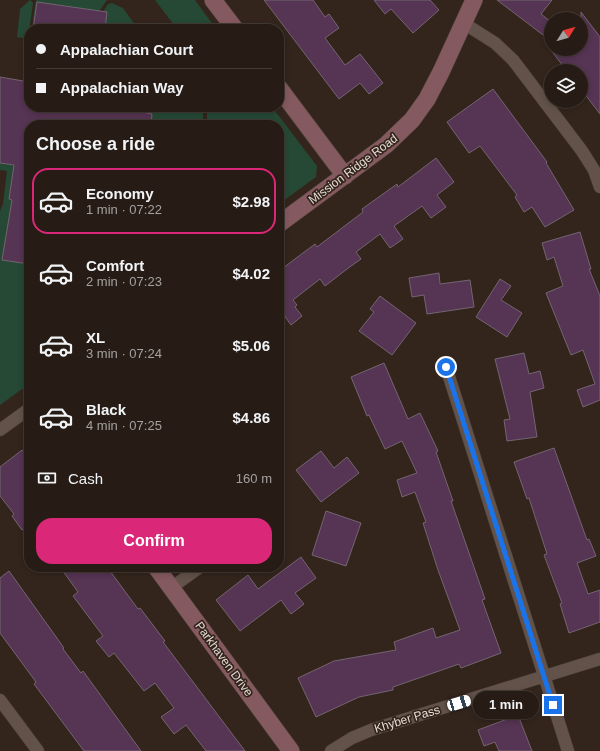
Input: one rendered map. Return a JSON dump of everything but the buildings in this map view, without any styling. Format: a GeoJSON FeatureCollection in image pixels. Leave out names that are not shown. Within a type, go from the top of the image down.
{"type":"FeatureCollection","features":[{"type":"Feature","properties":{"kind":"street"},"geometry":{"type":"LineString","coordinates":[[213,0],[231,24]]}},
{"type":"Feature","properties":{"kind":"street","name":"Mission Ridge Road"},"geometry":{"type":"LineString","coordinates":[[284,220],[386,145],[414,118],[427,99],[465,24],[474,0]]}},
{"type":"Feature","properties":{"kind":"street"},"geometry":{"type":"LineString","coordinates":[[465,24],[495,43],[513,60],[582,151],[594,170],[600,187]]}},
{"type":"Feature","properties":{"kind":"street"},"geometry":{"type":"LineString","coordinates":[[284,95],[345,176]]}},
{"type":"Feature","properties":{"kind":"street"},"geometry":{"type":"LineString","coordinates":[[446,367],[568,751]]}},
{"type":"Feature","properties":{"kind":"street"},"geometry":{"type":"LineString","coordinates":[[0,430],[24,413]]}},
{"type":"Feature","properties":{"kind":"street","name":"Parkhaven Drive"},"geometry":{"type":"LineString","coordinates":[[160,572],[291,751]]}},
{"type":"Feature","properties":{"kind":"street"},"geometry":{"type":"LineString","coordinates":[[171,588],[193,572]]}},
{"type":"Feature","properties":{"kind":"street","name":"Khyber Pass"},"geometry":{"type":"LineString","coordinates":[[331,751],[352,738],[371,730],[600,659]]}},
{"type":"Feature","properties":{"kind":"street"},"geometry":{"type":"LineString","coordinates":[[0,700],[38,751]]}},
{"type":"Feature","properties":{"kind":"green space"},"geometry":{"type":"Polygon","coordinates":[[[30,0],[33,3],[30,24],[24,24],[24,38],[17,37],[20,9],[30,0]]]}},
{"type":"Feature","properties":{"kind":"green space"},"geometry":{"type":"Polygon","coordinates":[[[36,0],[107,0],[99,11],[38,2],[35,21],[33,20],[36,0]]]}},
{"type":"Feature","properties":{"kind":"green space"},"geometry":{"type":"Polygon","coordinates":[[[155,0],[195,0],[212,24],[173,24],[155,0]]]}},
{"type":"Feature","properties":{"kind":"green space"},"geometry":{"type":"Polygon","coordinates":[[[112,3],[123,8],[134,24],[106,24],[107,13],[103,12],[108,4],[112,3]]]}},
{"type":"Feature","properties":{"kind":"green space"},"geometry":{"type":"Polygon","coordinates":[[[151,112],[203,112],[203,120],[151,120],[151,112]]]}},
{"type":"Feature","properties":{"kind":"green space"},"geometry":{"type":"Polygon","coordinates":[[[207,112],[276,112],[282,120],[207,120],[207,112]]]}},
{"type":"Feature","properties":{"kind":"green space"},"geometry":{"type":"Polygon","coordinates":[[[284,123],[317,166],[316,177],[284,200],[284,123]]]}},
{"type":"Feature","properties":{"kind":"green space"},"geometry":{"type":"Polygon","coordinates":[[[0,163],[14,165],[9,199],[12,200],[3,260],[24,263],[24,389],[0,405],[0,211],[3,204],[7,171],[0,170],[0,163]]]}},
{"type":"Feature","properties":{"kind":"route"},"geometry":{"type":"LineString","coordinates":[[446,367],[553,705]]}}]}
